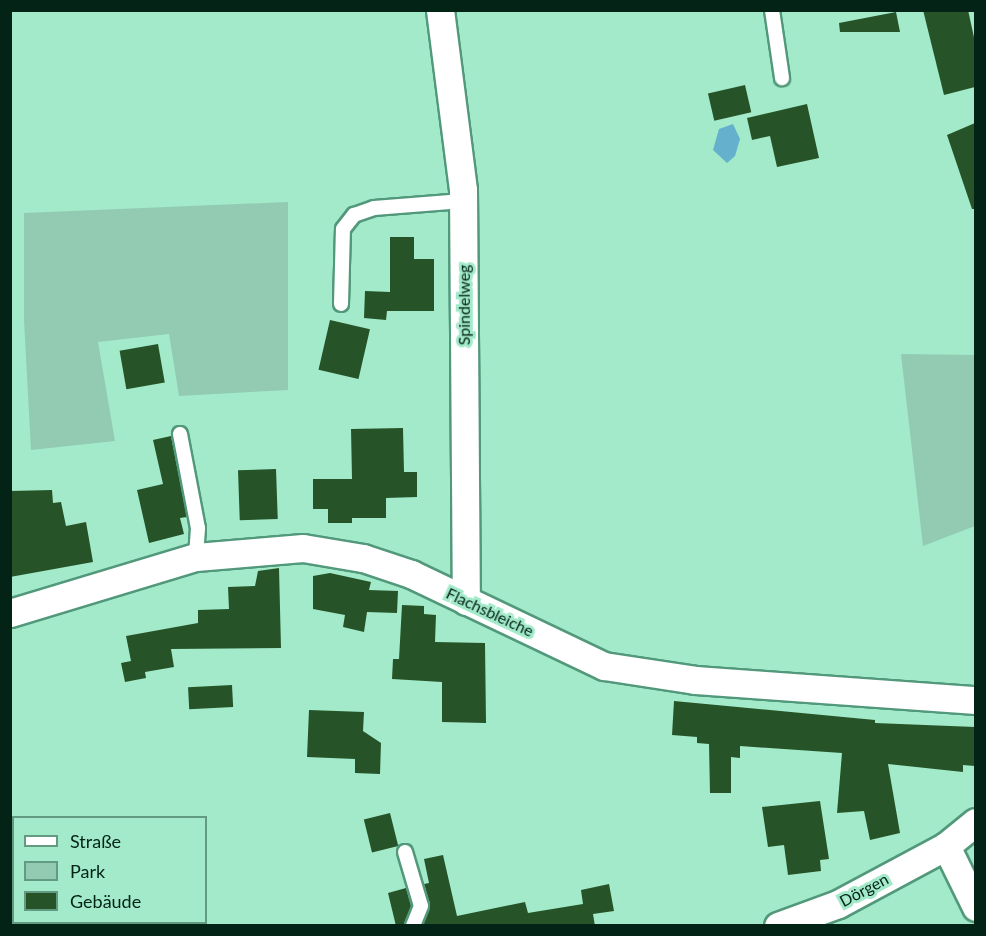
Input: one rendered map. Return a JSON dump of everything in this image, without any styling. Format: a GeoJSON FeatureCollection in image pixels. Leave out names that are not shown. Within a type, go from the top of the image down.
{"type":"FeatureCollection","features":[{"type":"Feature","properties":{"kind":"street","name":"Spindelweg"},"geometry":{"type":"LineString","coordinates":[[440,10],[463,201],[466,601]]}},
{"type":"Feature","properties":{"kind":"street","name":"Flachsbleiche"},"geometry":{"type":"LineString","coordinates":[[10,613],[196,557],[303,548],[343,555],[411,574],[604,666],[695,680],[975,700]]}},
{"type":"Feature","properties":{"kind":"street","name":"Dörgen"},"geometry":{"type":"LineString","coordinates":[[778,926],[838,904],[946,846],[975,822]]}},
{"type":"Feature","properties":{"kind":"street"},"geometry":{"type":"LineString","coordinates":[[946,846],[975,907]]}},
{"type":"Feature","properties":{"kind":"lane"},"geometry":{"type":"LineString","coordinates":[[772,10],[782,78]]}},
{"type":"Feature","properties":{"kind":"lane"},"geometry":{"type":"LineString","coordinates":[[341,304],[343,229],[354,215],[374,208],[463,201]]}},
{"type":"Feature","properties":{"kind":"lane"},"geometry":{"type":"LineString","coordinates":[[180,434],[198,528],[196,557]]}},
{"type":"Feature","properties":{"kind":"lane"},"geometry":{"type":"LineString","coordinates":[[405,852],[421,906],[413,926]]}},
{"type":"Feature","properties":{"kind":"green space"},"geometry":{"type":"Polygon","coordinates":[[[288,202],[288,390],[179,396],[169,334],[98,342],[115,441],[31,450],[24,320],[24,213],[288,202]]]}},
{"type":"Feature","properties":{"kind":"green space"},"geometry":{"type":"Polygon","coordinates":[[[901,354],[975,355],[975,526],[923,546],[901,354]]]}},
{"type":"Feature","properties":{"kind":"water"},"geometry":{"type":"Polygon","coordinates":[[[733,124],[740,139],[735,156],[727,163],[713,150],[719,129],[733,124]]]}},
{"type":"Feature","properties":{"kind":"building"},"geometry":{"type":"Polygon","coordinates":[[[923,10],[968,10],[975,42],[975,87],[944,95],[923,10]]]}},
{"type":"Feature","properties":{"kind":"building"},"geometry":{"type":"Polygon","coordinates":[[[896,12],[900,32],[840,32],[839,23],[896,12]]]}},
{"type":"Feature","properties":{"kind":"building"},"geometry":{"type":"Polygon","coordinates":[[[745,85],[751,112],[714,121],[708,94],[745,85]]]}},
{"type":"Feature","properties":{"kind":"building"},"geometry":{"type":"Polygon","coordinates":[[[807,104],[819,158],[777,167],[770,136],[752,140],[747,118],[807,104]]]}},
{"type":"Feature","properties":{"kind":"building"},"geometry":{"type":"Polygon","coordinates":[[[975,123],[975,209],[972,209],[947,135],[975,123]]]}},
{"type":"Feature","properties":{"kind":"building"},"geometry":{"type":"Polygon","coordinates":[[[390,237],[414,237],[414,259],[434,259],[434,311],[387,311],[386,320],[364,318],[365,291],[390,292],[390,237]]]}},
{"type":"Feature","properties":{"kind":"building"},"geometry":{"type":"Polygon","coordinates":[[[330,320],[370,329],[358,379],[319,370],[330,320]]]}},
{"type":"Feature","properties":{"kind":"building"},"geometry":{"type":"Polygon","coordinates":[[[158,344],[165,382],[126,389],[120,351],[158,344]]]}},
{"type":"Feature","properties":{"kind":"building"},"geometry":{"type":"Polygon","coordinates":[[[403,428],[404,472],[417,472],[417,497],[386,498],[386,518],[352,518],[352,523],[328,523],[328,509],[313,509],[313,479],[352,479],[351,429],[403,428]]]}},
{"type":"Feature","properties":{"kind":"building"},"geometry":{"type":"Polygon","coordinates":[[[171,436],[187,517],[180,518],[184,534],[149,543],[137,490],[163,484],[153,440],[171,436]]]}},
{"type":"Feature","properties":{"kind":"building"},"geometry":{"type":"Polygon","coordinates":[[[276,469],[278,519],[240,520],[238,470],[276,469]]]}},
{"type":"Feature","properties":{"kind":"building"},"geometry":{"type":"Polygon","coordinates":[[[52,490],[53,503],[61,502],[66,526],[86,522],[93,562],[10,577],[10,491],[52,490]]]}},
{"type":"Feature","properties":{"kind":"building"},"geometry":{"type":"Polygon","coordinates":[[[279,568],[281,648],[171,649],[174,667],[145,672],[146,678],[125,682],[121,663],[131,661],[126,636],[198,623],[198,610],[229,609],[228,587],[255,586],[258,571],[279,568]]]}},
{"type":"Feature","properties":{"kind":"building"},"geometry":{"type":"Polygon","coordinates":[[[330,573],[371,582],[369,590],[398,591],[397,613],[367,612],[364,632],[343,627],[345,615],[313,609],[313,576],[330,573]]]}},
{"type":"Feature","properties":{"kind":"building"},"geometry":{"type":"Polygon","coordinates":[[[402,605],[424,606],[424,614],[436,615],[435,642],[485,643],[486,723],[442,722],[442,682],[392,679],[393,659],[399,659],[402,605]]]}},
{"type":"Feature","properties":{"kind":"building"},"geometry":{"type":"Polygon","coordinates":[[[232,685],[233,707],[189,709],[188,687],[232,685]]]}},
{"type":"Feature","properties":{"kind":"building"},"geometry":{"type":"Polygon","coordinates":[[[674,701],[875,720],[875,723],[975,727],[975,766],[963,765],[963,772],[888,764],[900,833],[870,840],[864,811],[837,813],[842,753],[740,746],[740,758],[731,757],[731,793],[710,793],[709,744],[697,743],[697,737],[672,735],[674,701]]]}},
{"type":"Feature","properties":{"kind":"building"},"geometry":{"type":"Polygon","coordinates":[[[309,710],[364,712],[363,731],[381,743],[380,774],[355,773],[355,759],[307,757],[309,710]]]}},
{"type":"Feature","properties":{"kind":"building"},"geometry":{"type":"Polygon","coordinates":[[[820,801],[829,859],[820,860],[821,871],[788,875],[784,845],[768,847],[762,807],[820,801]]]}},
{"type":"Feature","properties":{"kind":"building"},"geometry":{"type":"Polygon","coordinates":[[[390,813],[398,846],[372,853],[364,820],[390,813]]]}},
{"type":"Feature","properties":{"kind":"building"},"geometry":{"type":"Polygon","coordinates":[[[443,855],[457,916],[525,902],[528,913],[583,904],[581,890],[609,884],[614,911],[593,914],[595,926],[423,926],[430,904],[424,884],[429,883],[424,859],[443,855]]]}},
{"type":"Feature","properties":{"kind":"building"},"geometry":{"type":"Polygon","coordinates":[[[406,888],[411,906],[404,926],[396,926],[388,893],[406,888]]]}}]}
